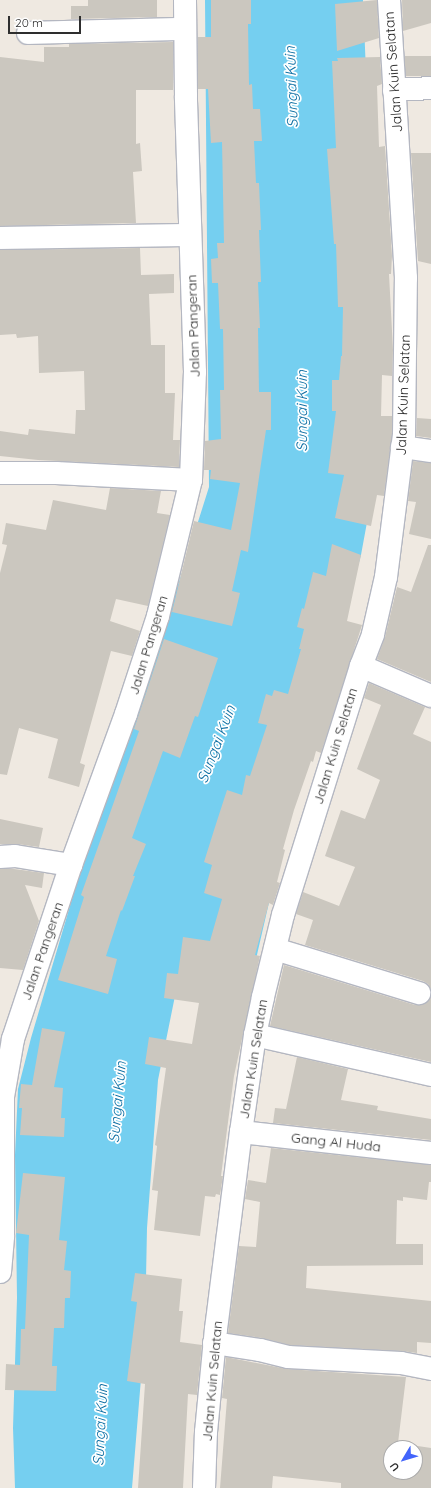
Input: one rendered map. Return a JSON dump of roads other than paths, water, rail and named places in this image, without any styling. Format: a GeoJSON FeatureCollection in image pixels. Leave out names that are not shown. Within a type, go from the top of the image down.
{"type":"FeatureCollection","features":[{"type":"Feature","properties":{"kind":"street","name":"Jalan Pangeran"},"geometry":{"type":"LineString","coordinates":[[0,1272],[3,1097],[13,1039],[71,865],[126,714],[158,616],[191,480],[194,440],[195,372],[190,235],[185,0]]}},
{"type":"Feature","properties":{"kind":"street","name":"Jalan Kuin Selatan"},"geometry":{"type":"LineString","coordinates":[[204,1488],[206,1432],[214,1343],[255,1035],[286,908],[361,666],[373,634],[386,577],[404,435],[406,278],[389,0]]}},
{"type":"Feature","properties":{"kind":"street"},"geometry":{"type":"LineString","coordinates":[[28,33],[185,30]]}},
{"type":"Feature","properties":{"kind":"street"},"geometry":{"type":"LineString","coordinates":[[394,90],[431,88]]}},
{"type":"Feature","properties":{"kind":"street"},"geometry":{"type":"LineString","coordinates":[[0,238],[190,235]]}},
{"type":"Feature","properties":{"kind":"street"},"geometry":{"type":"LineString","coordinates":[[402,447],[431,451]]}},
{"type":"Feature","properties":{"kind":"street"},"geometry":{"type":"LineString","coordinates":[[0,473],[56,472],[191,480]]}},
{"type":"Feature","properties":{"kind":"street"},"geometry":{"type":"LineString","coordinates":[[361,666],[431,696]]}},
{"type":"Feature","properties":{"kind":"street"},"geometry":{"type":"LineString","coordinates":[[0,857],[15,856],[71,865]]}},
{"type":"Feature","properties":{"kind":"street"},"geometry":{"type":"LineString","coordinates":[[275,949],[418,993]]}},
{"type":"Feature","properties":{"kind":"street"},"geometry":{"type":"LineString","coordinates":[[255,1035],[431,1075]]}},
{"type":"Feature","properties":{"kind":"street","name":"Gang Al Huda"},"geometry":{"type":"LineString","coordinates":[[241,1132],[431,1154]]}},
{"type":"Feature","properties":{"kind":"street"},"geometry":{"type":"LineString","coordinates":[[214,1343],[260,1350],[288,1357],[401,1363],[431,1369]]}},
{"type":"Feature","properties":{"kind":"water","name":"Sungai Kuin"},"geometry":{"type":"Polygon","coordinates":[[[205,0],[363,0],[378,360],[379,457],[361,555],[288,820],[253,972],[176,991],[158,1080],[147,1228],[145,1330],[132,1488],[15,1488],[13,1428],[17,1298],[15,1155],[18,1089],[31,1038],[88,845],[179,582],[209,487],[205,0]]]}}]}
